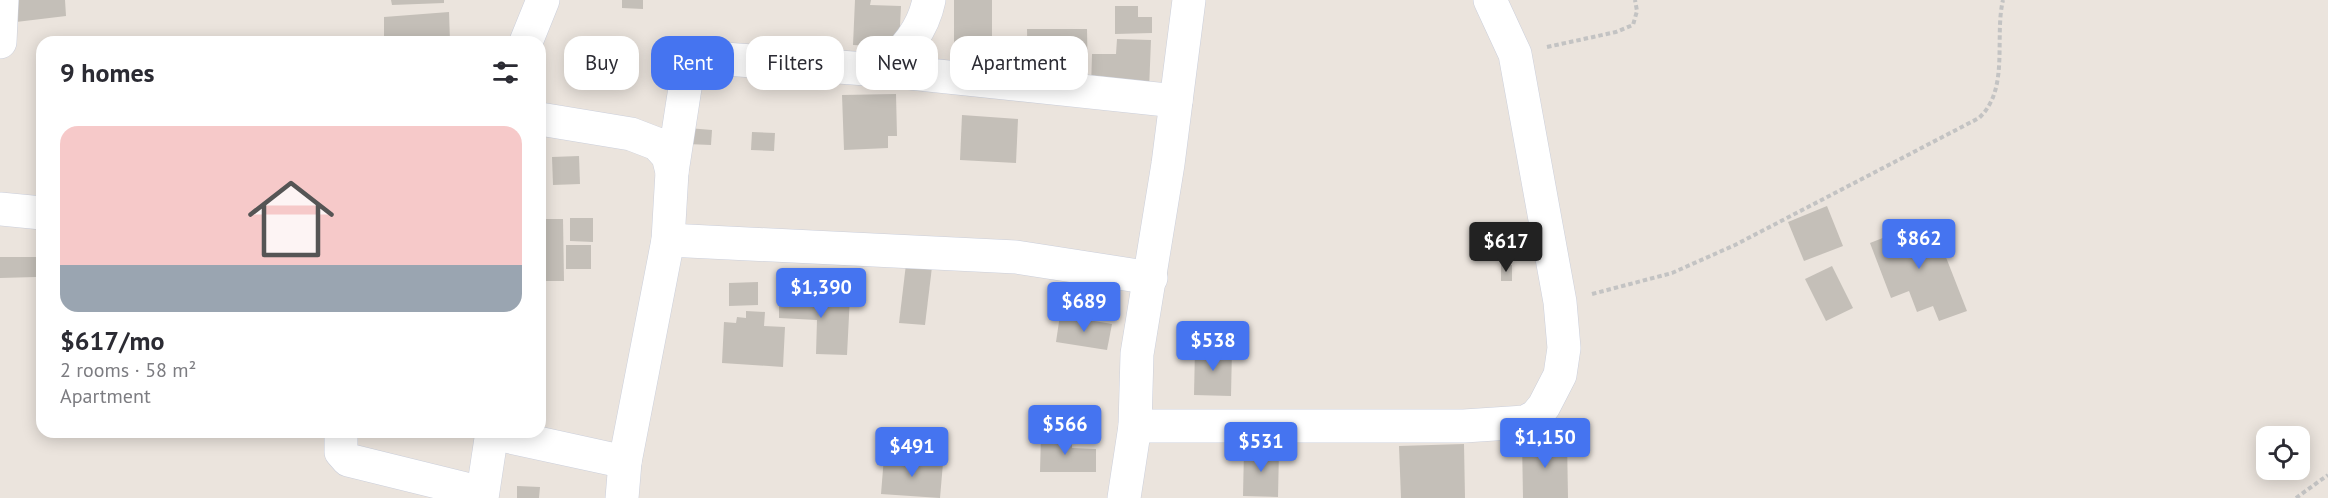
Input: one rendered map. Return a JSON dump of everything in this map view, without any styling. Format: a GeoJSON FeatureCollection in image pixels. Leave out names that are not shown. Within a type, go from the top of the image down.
{"type":"FeatureCollection","features":[{"type":"Feature","properties":{"kind":"street"},"geometry":{"type":"LineString","coordinates":[[0,42],[2,0]]}},
{"type":"Feature","properties":{"kind":"street"},"geometry":{"type":"LineString","coordinates":[[528,36],[543,0]]}},
{"type":"Feature","properties":{"kind":"street"},"geometry":{"type":"LineString","coordinates":[[914,36],[927,11],[929,0]]}},
{"type":"Feature","properties":{"kind":"street"},"geometry":{"type":"LineString","coordinates":[[1124,498],[1135,426],[1137,354],[1151,278],[1189,0]]}},
{"type":"Feature","properties":{"kind":"street"},"geometry":{"type":"LineString","coordinates":[[1135,426],[1464,426],[1525,422],[1536,416],[1544,406],[1560,375],[1563,348],[1560,302],[1515,54],[1490,0]]}},
{"type":"Feature","properties":{"kind":"street"},"geometry":{"type":"LineString","coordinates":[[622,498],[625,462],[668,240],[672,172],[687,75],[699,62],[724,59],[856,68]]}},
{"type":"Feature","properties":{"kind":"street"},"geometry":{"type":"LineString","coordinates":[[938,76],[1176,101]]}},
{"type":"Feature","properties":{"kind":"street"},"geometry":{"type":"LineString","coordinates":[[546,120],[631,135],[657,144],[668,156],[672,172]]}},
{"type":"Feature","properties":{"kind":"street"},"geometry":{"type":"LineString","coordinates":[[0,209],[36,212]]}},
{"type":"Feature","properties":{"kind":"street"},"geometry":{"type":"LineString","coordinates":[[668,240],[1016,257],[1151,278]]}},
{"type":"Feature","properties":{"kind":"street"},"geometry":{"type":"LineString","coordinates":[[341,438],[341,452],[348,460],[482,495],[491,438]]}},
{"type":"Feature","properties":{"kind":"street"},"geometry":{"type":"LineString","coordinates":[[515,438],[625,462]]}},
{"type":"Feature","properties":{"kind":"path"},"geometry":{"type":"LineString","coordinates":[[1515,54],[1616,32],[1633,26],[1637,11],[1635,0]]}},
{"type":"Feature","properties":{"kind":"path"},"geometry":{"type":"LineString","coordinates":[[1560,302],[1672,273],[1735,245],[1979,118],[1990,107],[1996,91],[2000,14],[2003,0]]}},
{"type":"Feature","properties":{"kind":"path"},"geometry":{"type":"LineString","coordinates":[[2296,498],[2328,475]]}},
{"type":"Feature","properties":{"kind":"building"},"geometry":{"type":"Polygon","coordinates":[[[13,0],[65,0],[66,16],[16,22],[13,0]]]}},
{"type":"Feature","properties":{"kind":"building"},"geometry":{"type":"Polygon","coordinates":[[[391,0],[444,0],[444,3],[392,5],[391,0]]]}},
{"type":"Feature","properties":{"kind":"building"},"geometry":{"type":"Polygon","coordinates":[[[622,0],[643,0],[643,9],[622,8],[622,0]]]}},
{"type":"Feature","properties":{"kind":"building"},"geometry":{"type":"Polygon","coordinates":[[[855,0],[871,0],[870,5],[901,6],[900,36],[856,36],[856,45],[853,45],[855,0]]]}},
{"type":"Feature","properties":{"kind":"building"},"geometry":{"type":"Polygon","coordinates":[[[954,0],[992,0],[992,36],[954,36],[954,0]]]}},
{"type":"Feature","properties":{"kind":"building"},"geometry":{"type":"Polygon","coordinates":[[[1115,6],[1138,6],[1138,17],[1152,17],[1152,33],[1115,34],[1115,6]]]}},
{"type":"Feature","properties":{"kind":"building"},"geometry":{"type":"Polygon","coordinates":[[[449,12],[450,36],[384,36],[384,17],[449,12]]]}},
{"type":"Feature","properties":{"kind":"building"},"geometry":{"type":"Polygon","coordinates":[[[1027,29],[1087,29],[1087,36],[1027,36],[1027,29]]]}},
{"type":"Feature","properties":{"kind":"building"},"geometry":{"type":"Polygon","coordinates":[[[1117,39],[1151,40],[1149,90],[1091,89],[1092,54],[1116,54],[1117,39]]]}},
{"type":"Feature","properties":{"kind":"building"},"geometry":{"type":"Polygon","coordinates":[[[896,94],[897,136],[888,136],[888,148],[844,150],[842,95],[896,94]]]}},
{"type":"Feature","properties":{"kind":"building"},"geometry":{"type":"Polygon","coordinates":[[[962,115],[1018,119],[1016,163],[960,160],[962,115]]]}},
{"type":"Feature","properties":{"kind":"building"},"geometry":{"type":"Polygon","coordinates":[[[688,128],[712,130],[711,145],[687,144],[688,128]]]}},
{"type":"Feature","properties":{"kind":"building"},"geometry":{"type":"Polygon","coordinates":[[[752,132],[775,133],[774,151],[751,150],[752,132]]]}},
{"type":"Feature","properties":{"kind":"building"},"geometry":{"type":"Polygon","coordinates":[[[579,156],[580,184],[553,185],[552,157],[579,156]]]}},
{"type":"Feature","properties":{"kind":"building"},"geometry":{"type":"Polygon","coordinates":[[[1827,206],[1843,246],[1804,261],[1788,222],[1827,206]]]}},
{"type":"Feature","properties":{"kind":"building"},"geometry":{"type":"Polygon","coordinates":[[[570,218],[593,218],[593,242],[570,241],[570,218]]]}},
{"type":"Feature","properties":{"kind":"building"},"geometry":{"type":"Polygon","coordinates":[[[546,219],[563,219],[564,281],[546,281],[546,219]]]}},
{"type":"Feature","properties":{"kind":"building"},"geometry":{"type":"Polygon","coordinates":[[[1931,219],[1967,311],[1939,321],[1933,306],[1917,312],[1909,291],[1891,298],[1870,243],[1931,219]]]}},
{"type":"Feature","properties":{"kind":"building"},"geometry":{"type":"Polygon","coordinates":[[[566,245],[591,245],[591,269],[566,269],[566,245]]]}},
{"type":"Feature","properties":{"kind":"building"},"geometry":{"type":"Polygon","coordinates":[[[0,257],[36,257],[36,277],[0,278],[0,257]]]}},
{"type":"Feature","properties":{"kind":"building"},"geometry":{"type":"Polygon","coordinates":[[[906,264],[932,267],[925,325],[899,323],[906,264]]]}},
{"type":"Feature","properties":{"kind":"building"},"geometry":{"type":"Polygon","coordinates":[[[1501,265],[1512,265],[1512,281],[1501,281],[1501,265]]]}},
{"type":"Feature","properties":{"kind":"building"},"geometry":{"type":"Polygon","coordinates":[[[1832,266],[1853,308],[1826,321],[1805,279],[1832,266]]]}},
{"type":"Feature","properties":{"kind":"building"},"geometry":{"type":"Polygon","coordinates":[[[758,282],[758,305],[729,306],[729,283],[758,282]]]}},
{"type":"Feature","properties":{"kind":"building"},"geometry":{"type":"Polygon","coordinates":[[[779,294],[850,296],[847,355],[816,354],[817,320],[779,318],[779,294]]]}},
{"type":"Feature","properties":{"kind":"building"},"geometry":{"type":"Polygon","coordinates":[[[746,311],[765,312],[764,326],[785,327],[783,367],[722,363],[724,322],[736,323],[737,317],[746,318],[746,311]]]}},
{"type":"Feature","properties":{"kind":"building"},"geometry":{"type":"Polygon","coordinates":[[[1060,315],[1112,324],[1107,350],[1056,342],[1060,315]]]}},
{"type":"Feature","properties":{"kind":"building"},"geometry":{"type":"Polygon","coordinates":[[[1195,349],[1232,349],[1231,396],[1194,395],[1195,349]]]}},
{"type":"Feature","properties":{"kind":"building"},"geometry":{"type":"Polygon","coordinates":[[[1041,435],[1072,436],[1072,448],[1096,449],[1096,472],[1040,472],[1041,435]]]}},
{"type":"Feature","properties":{"kind":"building"},"geometry":{"type":"Polygon","coordinates":[[[1567,440],[1568,498],[1523,498],[1522,441],[1567,440]]]}},
{"type":"Feature","properties":{"kind":"building"},"geometry":{"type":"Polygon","coordinates":[[[1464,444],[1465,498],[1401,498],[1399,446],[1464,444]]]}},
{"type":"Feature","properties":{"kind":"building"},"geometry":{"type":"Polygon","coordinates":[[[1244,449],[1279,450],[1278,497],[1243,496],[1244,449]]]}},
{"type":"Feature","properties":{"kind":"building"},"geometry":{"type":"Polygon","coordinates":[[[884,457],[943,463],[940,498],[881,494],[884,457]]]}},
{"type":"Feature","properties":{"kind":"building"},"geometry":{"type":"Polygon","coordinates":[[[517,486],[540,487],[539,498],[517,498],[517,486]]]}}]}
